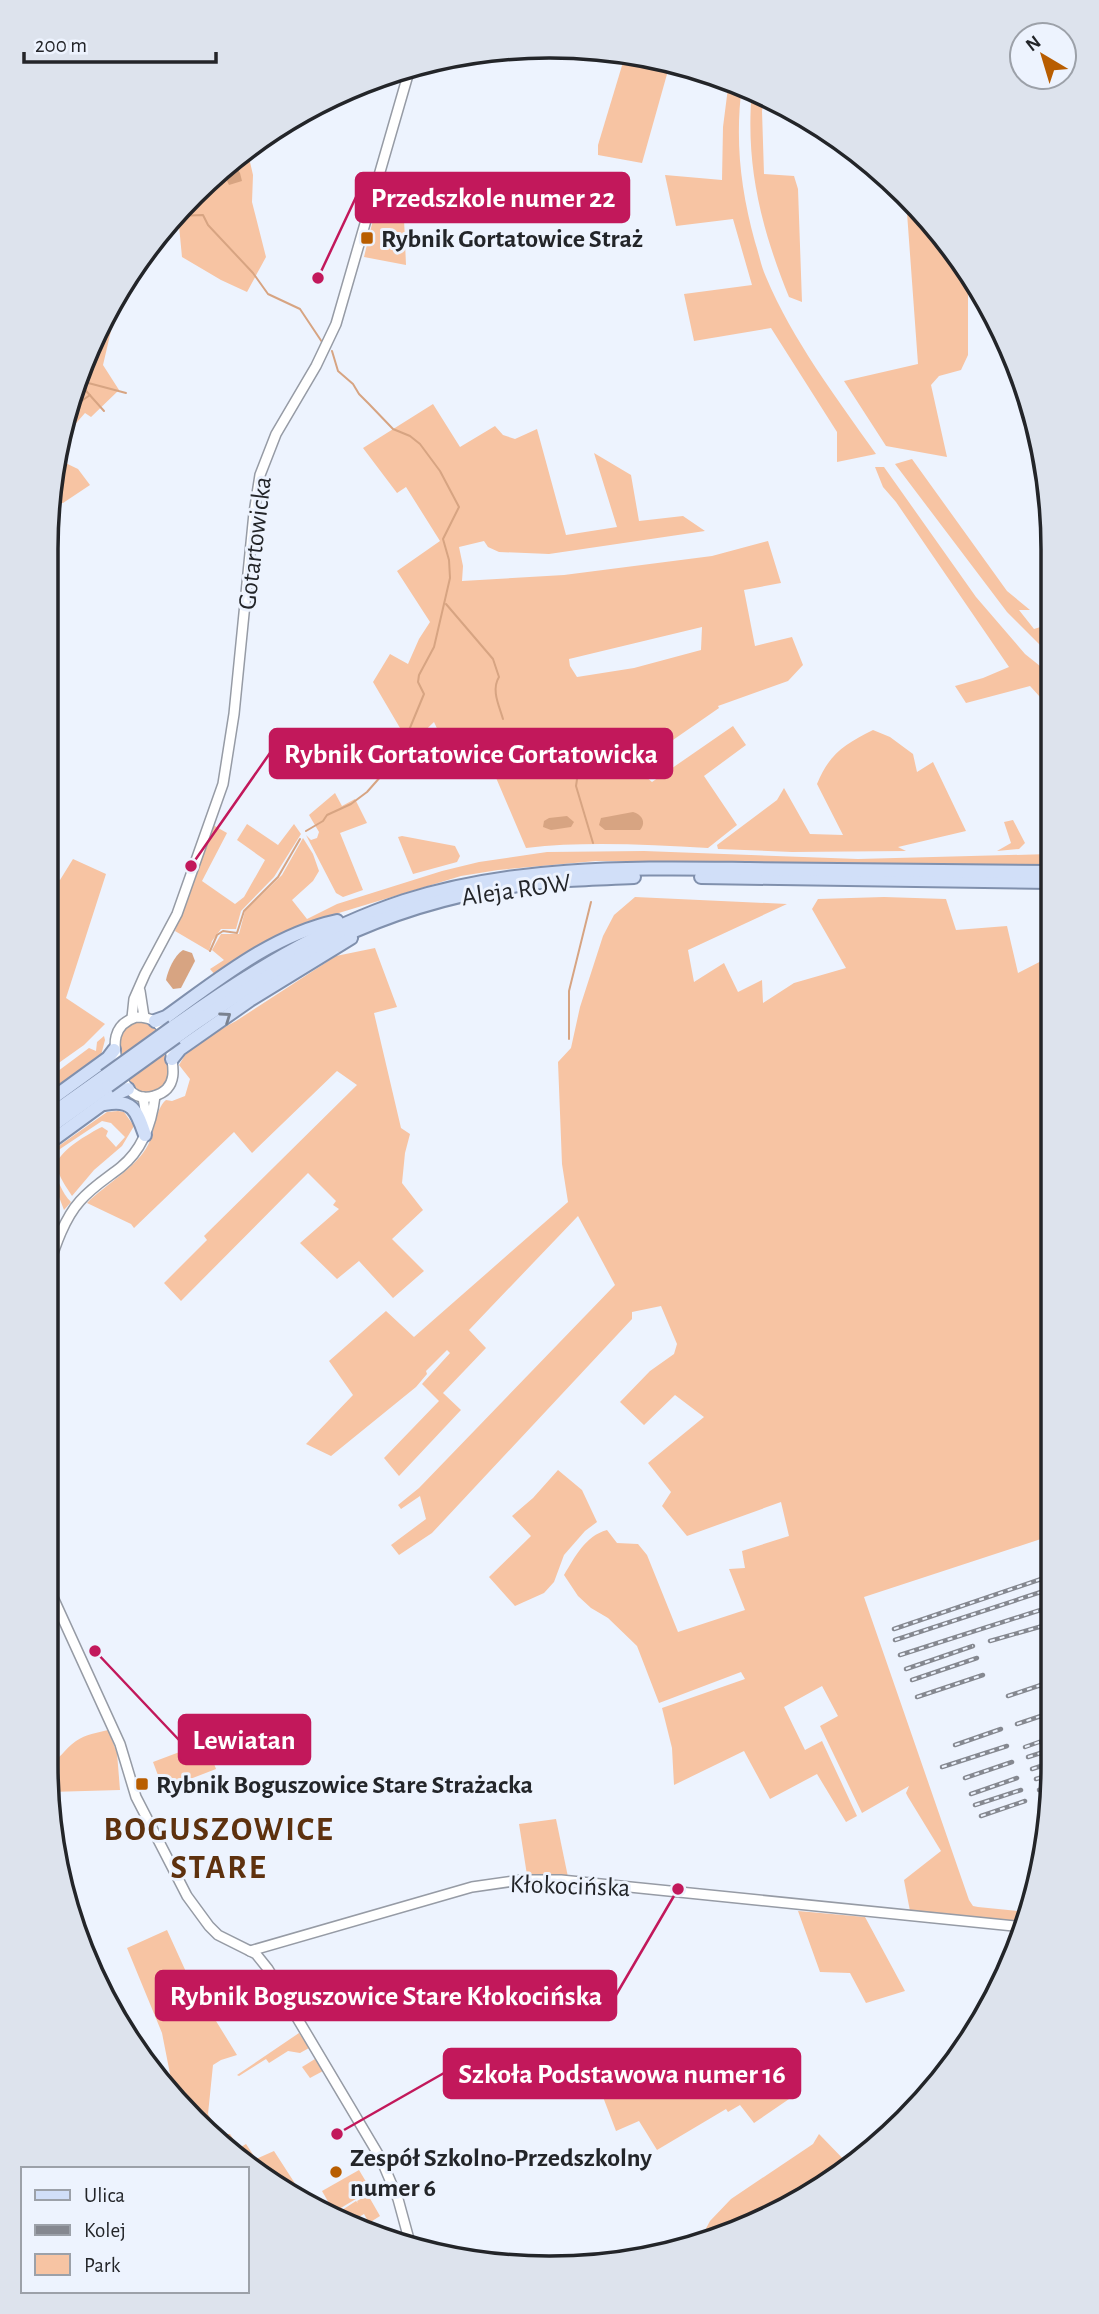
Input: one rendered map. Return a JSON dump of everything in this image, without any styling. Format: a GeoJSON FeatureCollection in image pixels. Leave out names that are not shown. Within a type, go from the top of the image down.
{"type":"FeatureCollection","features":[{"type":"Feature","properties":{"kind":"main road","name":"Aleja ROW"},"geometry":{"type":"LineString","coordinates":[[58,1111],[106,1081],[175,1032],[292,960],[370,918],[415,898],[471,883],[511,876],[579,870],[1041,872]]}},
{"type":"Feature","properties":{"kind":"main road","name":"Aleja ROW"},"geometry":{"type":"LineString","coordinates":[[370,918],[476,892],[576,879],[659,876],[1041,882]]}},
{"type":"Feature","properties":{"kind":"main road"},"geometry":{"type":"LineString","coordinates":[[149,1019],[166,1017],[246,961],[279,942],[320,925],[370,918]]}},
{"type":"Feature","properties":{"kind":"main road"},"geometry":{"type":"LineString","coordinates":[[172,1059],[180,1049],[370,918]]}},
{"type":"Feature","properties":{"kind":"main road"},"geometry":{"type":"LineString","coordinates":[[58,1094],[114,1051]]}},
{"type":"Feature","properties":{"kind":"main road","name":"Aleja ROW"},"geometry":{"type":"LineString","coordinates":[[58,1120],[106,1081]]}},
{"type":"Feature","properties":{"kind":"main road"},"geometry":{"type":"LineString","coordinates":[[58,1136],[128,1088]]}},
{"type":"Feature","properties":{"kind":"main road"},"geometry":{"type":"LineString","coordinates":[[100,1105],[118,1102],[131,1107],[146,1131]]}},
{"type":"Feature","properties":{"kind":"street","name":"Gotartowicka"},"geometry":{"type":"LineString","coordinates":[[132,1018],[134,999],[177,914],[223,784],[234,714],[260,475],[276,434],[316,366],[336,324],[407,79]]}},
{"type":"Feature","properties":{"kind":"street"},"geometry":{"type":"LineString","coordinates":[[140,986],[140,1004],[149,1019],[165,1034],[174,1072],[173,1080],[166,1089],[155,1096],[143,1097],[128,1088],[122,1080],[114,1043],[122,1025],[132,1018],[149,1019]]}},
{"type":"Feature","properties":{"kind":"street"},"geometry":{"type":"LineString","coordinates":[[58,1242],[77,1205],[131,1157],[153,1115],[155,1096]]}},
{"type":"Feature","properties":{"kind":"street"},"geometry":{"type":"LineString","coordinates":[[143,1097],[146,1131]]}},
{"type":"Feature","properties":{"kind":"street"},"geometry":{"type":"LineString","coordinates":[[58,1615],[120,1744],[136,1797],[187,1895],[218,1935],[250,1951],[268,1969],[378,2155],[393,2184],[408,2235]]}},
{"type":"Feature","properties":{"kind":"street","name":"Kłokocińska"},"geometry":{"type":"LineString","coordinates":[[250,1951],[461,1890],[521,1880],[561,1880],[1014,1926]]}},
{"type":"Feature","properties":{"kind":"green space"},"geometry":{"type":"Polygon","coordinates":[[[623,63],[667,73],[642,163],[598,155],[598,145],[623,63]]]}},
{"type":"Feature","properties":{"kind":"green space"},"geometry":{"type":"Polygon","coordinates":[[[728,91],[741,96],[739,144],[742,183],[764,273],[802,346],[876,454],[837,462],[837,432],[771,328],[694,341],[684,294],[752,285],[733,219],[676,226],[665,175],[722,180],[723,127],[728,91]]]}},
{"type":"Feature","properties":{"kind":"green space"},"geometry":{"type":"Polygon","coordinates":[[[751,101],[763,106],[764,174],[794,176],[798,189],[802,302],[789,297],[770,246],[753,170],[751,101]]]}},
{"type":"Feature","properties":{"kind":"green space"},"geometry":{"type":"Polygon","coordinates":[[[249,159],[253,175],[252,202],[266,257],[247,292],[182,257],[179,226],[249,159]]]}},
{"type":"Feature","properties":{"kind":"green space"},"geometry":{"type":"Polygon","coordinates":[[[399,196],[400,219],[404,219],[406,265],[364,257],[378,199],[399,196]]]}},
{"type":"Feature","properties":{"kind":"green space"},"geometry":{"type":"Polygon","coordinates":[[[907,212],[940,250],[968,292],[968,355],[961,370],[939,376],[931,385],[947,457],[886,446],[844,381],[918,364],[907,212]]]}},
{"type":"Feature","properties":{"kind":"green space"},"geometry":{"type":"Polygon","coordinates":[[[113,324],[103,365],[119,390],[91,417],[85,413],[74,425],[95,361],[113,324]]]}},
{"type":"Feature","properties":{"kind":"green space"},"geometry":{"type":"Polygon","coordinates":[[[433,404],[460,447],[495,426],[503,435],[515,439],[537,429],[566,535],[617,527],[594,453],[631,475],[639,521],[683,516],[705,531],[549,554],[499,552],[488,547],[484,541],[459,547],[463,566],[462,581],[564,575],[712,556],[768,541],[781,583],[744,590],[755,646],[792,637],[803,665],[788,681],[718,706],[719,708],[637,765],[639,771],[652,782],[733,726],[746,745],[704,776],[737,825],[708,848],[594,844],[526,848],[485,752],[454,765],[434,722],[410,745],[373,682],[390,654],[408,664],[430,622],[397,571],[440,541],[406,487],[397,493],[363,448],[433,404]],[[702,627],[569,659],[577,677],[634,668],[701,650],[702,627]]]}},
{"type":"Feature","properties":{"kind":"green space"},"geometry":{"type":"Polygon","coordinates":[[[912,459],[1007,591],[1030,610],[1019,610],[1034,629],[1041,627],[1041,646],[1007,612],[895,464],[912,459]]]}},
{"type":"Feature","properties":{"kind":"green space"},"geometry":{"type":"Polygon","coordinates":[[[66,463],[78,469],[90,485],[60,503],[66,463]]]}},
{"type":"Feature","properties":{"kind":"green space"},"geometry":{"type":"Polygon","coordinates":[[[875,467],[884,467],[976,597],[1025,654],[1041,667],[1041,698],[1030,686],[966,703],[955,686],[1009,667],[883,487],[875,467]]]}},
{"type":"Feature","properties":{"kind":"green space"},"geometry":{"type":"Polygon","coordinates":[[[873,730],[890,737],[913,754],[917,772],[933,762],[966,831],[898,847],[906,851],[792,852],[718,849],[717,845],[777,800],[784,788],[810,834],[843,835],[817,784],[827,765],[839,751],[873,730]]]}},
{"type":"Feature","properties":{"kind":"green space"},"geometry":{"type":"Polygon","coordinates":[[[335,793],[342,806],[355,799],[367,823],[340,833],[363,890],[343,897],[336,893],[306,835],[311,840],[317,838],[319,832],[309,815],[335,793]]]}},
{"type":"Feature","properties":{"kind":"green space"},"geometry":{"type":"Polygon","coordinates":[[[1013,820],[1025,843],[1019,849],[997,851],[1011,843],[1004,822],[1013,820]]]}},
{"type":"Feature","properties":{"kind":"green space"},"geometry":{"type":"Polygon","coordinates":[[[247,824],[278,845],[294,824],[301,834],[274,877],[241,911],[236,929],[221,929],[212,941],[209,951],[175,931],[213,825],[227,833],[202,881],[235,904],[244,897],[265,860],[237,840],[247,824]]]}},
{"type":"Feature","properties":{"kind":"green space"},"geometry":{"type":"Polygon","coordinates":[[[398,837],[455,846],[460,856],[457,862],[413,874],[398,837]]]}},
{"type":"Feature","properties":{"kind":"green space"},"geometry":{"type":"Polygon","coordinates":[[[303,838],[319,871],[313,881],[292,900],[307,919],[337,904],[442,871],[479,862],[547,852],[644,851],[858,859],[1041,854],[1041,866],[596,861],[498,870],[461,876],[309,922],[253,949],[216,976],[210,969],[224,960],[212,950],[221,934],[239,934],[245,911],[282,875],[303,838]]]}},
{"type":"Feature","properties":{"kind":"green space"},"geometry":{"type":"Polygon","coordinates":[[[73,859],[106,874],[66,998],[105,1024],[84,1045],[58,1063],[58,879],[60,880],[73,859]]]}},
{"type":"Feature","properties":{"kind":"green space"},"geometry":{"type":"Polygon","coordinates":[[[635,897],[787,904],[688,950],[694,982],[724,963],[738,992],[762,980],[763,1003],[794,983],[846,968],[812,909],[818,899],[946,899],[956,930],[1007,926],[1018,973],[1041,961],[1041,1539],[864,1597],[969,1900],[973,1906],[1018,1911],[1014,1926],[910,1911],[904,1880],[941,1851],[906,1793],[909,1786],[862,1813],[820,1726],[838,1716],[822,1686],[784,1707],[805,1750],[822,1741],[857,1816],[846,1822],[817,1774],[770,1799],[744,1751],[674,1785],[672,1748],[662,1708],[745,1679],[741,1672],[659,1703],[637,1646],[608,1618],[578,1596],[564,1575],[581,1548],[599,1533],[607,1530],[617,1543],[638,1544],[647,1555],[678,1632],[745,1610],[729,1569],[745,1568],[742,1551],[789,1536],[781,1502],[687,1536],[662,1506],[671,1492],[648,1463],[704,1417],[675,1395],[644,1425],[620,1402],[650,1371],[674,1354],[677,1344],[661,1306],[632,1312],[632,1319],[432,1533],[399,1555],[391,1545],[426,1519],[420,1496],[401,1509],[398,1505],[419,1488],[615,1285],[578,1216],[469,1330],[486,1348],[443,1393],[461,1410],[399,1476],[384,1458],[439,1401],[422,1384],[450,1353],[447,1350],[426,1371],[427,1374],[416,1387],[331,1456],[306,1444],[353,1395],[329,1361],[386,1311],[414,1337],[568,1202],[562,1164],[558,1062],[571,1048],[580,1007],[603,936],[614,915],[635,897]]]}},
{"type":"Feature","properties":{"kind":"green space"},"geometry":{"type":"Polygon","coordinates":[[[375,948],[397,1007],[374,1013],[401,1128],[410,1134],[402,1183],[423,1210],[392,1239],[424,1271],[393,1298],[359,1261],[337,1279],[300,1243],[339,1209],[333,1205],[336,1201],[308,1173],[181,1301],[164,1283],[207,1240],[204,1236],[357,1085],[337,1071],[252,1153],[234,1132],[134,1228],[131,1224],[87,1203],[143,1153],[162,1104],[166,1100],[172,1101],[185,1096],[190,1079],[179,1065],[185,1055],[203,1039],[236,1021],[336,956],[375,948]]]}},
{"type":"Feature","properties":{"kind":"green space"},"geometry":{"type":"Polygon","coordinates":[[[137,1021],[147,1022],[158,1029],[120,1057],[121,1035],[137,1021]]]}},
{"type":"Feature","properties":{"kind":"green space"},"geometry":{"type":"Polygon","coordinates":[[[104,1036],[100,1059],[58,1089],[58,1071],[89,1048],[96,1051],[97,1042],[104,1036]]]}},
{"type":"Feature","properties":{"kind":"green space"},"geometry":{"type":"Polygon","coordinates":[[[166,1053],[168,1075],[160,1090],[145,1093],[127,1081],[166,1053]]]}},
{"type":"Feature","properties":{"kind":"green space"},"geometry":{"type":"Polygon","coordinates":[[[107,1112],[124,1112],[134,1126],[122,1146],[94,1170],[72,1196],[58,1170],[58,1161],[62,1155],[102,1127],[108,1131],[106,1136],[116,1147],[125,1137],[111,1123],[102,1121],[58,1151],[58,1147],[107,1112]]]}},
{"type":"Feature","properties":{"kind":"green space"},"geometry":{"type":"Polygon","coordinates":[[[58,1182],[71,1202],[64,1210],[58,1194],[58,1182]]]}},
{"type":"Feature","properties":{"kind":"green space"},"geometry":{"type":"Polygon","coordinates":[[[558,1470],[582,1490],[597,1522],[585,1531],[564,1555],[554,1582],[544,1593],[515,1606],[489,1577],[531,1536],[512,1516],[533,1498],[558,1470]]]}},
{"type":"Feature","properties":{"kind":"green space"},"geometry":{"type":"Polygon","coordinates":[[[108,1730],[117,1753],[120,1790],[59,1792],[58,1757],[72,1744],[108,1730]]]}},
{"type":"Feature","properties":{"kind":"green space"},"geometry":{"type":"Polygon","coordinates":[[[206,1742],[216,1769],[172,1786],[168,1775],[159,1778],[153,1762],[206,1742]]]}},
{"type":"Feature","properties":{"kind":"green space"},"geometry":{"type":"Polygon","coordinates":[[[556,1819],[568,1877],[527,1875],[519,1824],[556,1819]]]}},
{"type":"Feature","properties":{"kind":"green space"},"geometry":{"type":"Polygon","coordinates":[[[798,1911],[865,1917],[905,1991],[866,2003],[850,1973],[820,1972],[798,1911]]]}},
{"type":"Feature","properties":{"kind":"green space"},"geometry":{"type":"Polygon","coordinates":[[[167,1930],[187,1974],[237,2055],[213,2065],[208,2114],[213,2123],[171,2078],[162,2033],[127,1948],[167,1930]]]}},
{"type":"Feature","properties":{"kind":"green space"},"geometry":{"type":"Polygon","coordinates":[[[299,2033],[309,2048],[300,2053],[288,2051],[269,2063],[266,2059],[237,2075],[299,2033]]]}},
{"type":"Feature","properties":{"kind":"green space"},"geometry":{"type":"Polygon","coordinates":[[[729,2056],[740,2077],[772,2060],[792,2097],[754,2123],[740,2105],[728,2112],[726,2109],[657,2150],[639,2121],[616,2131],[602,2089],[642,2069],[659,2097],[729,2056]]]}},
{"type":"Feature","properties":{"kind":"green space"},"geometry":{"type":"Polygon","coordinates":[[[315,2059],[323,2071],[310,2078],[302,2067],[315,2059]]]}},
{"type":"Feature","properties":{"kind":"green space"},"geometry":{"type":"Polygon","coordinates":[[[819,2134],[843,2159],[767,2206],[705,2231],[710,2221],[731,2199],[813,2144],[819,2134]]]}},
{"type":"Feature","properties":{"kind":"green space"},"geometry":{"type":"Polygon","coordinates":[[[246,2144],[256,2159],[274,2151],[296,2185],[276,2173],[250,2155],[241,2147],[246,2144]]]}},
{"type":"Feature","properties":{"kind":"green space"},"geometry":{"type":"Polygon","coordinates":[[[359,2170],[371,2190],[339,2209],[330,2205],[322,2191],[359,2170]]]}},
{"type":"Feature","properties":{"kind":"green space"},"geometry":{"type":"Polygon","coordinates":[[[368,2195],[380,2216],[370,2222],[364,2214],[358,2218],[342,2210],[356,2201],[358,2203],[357,2201],[368,2195]]]}},
{"type":"Feature","properties":{"kind":"shaded area"},"geometry":{"type":"Polygon","coordinates":[[[238,169],[242,181],[229,185],[226,179],[238,169]]]}},
{"type":"Feature","properties":{"kind":"shaded area"},"geometry":{"type":"Polygon","coordinates":[[[633,812],[642,819],[640,830],[605,830],[599,825],[601,818],[633,812]]]}},
{"type":"Feature","properties":{"kind":"shaded area"},"geometry":{"type":"Polygon","coordinates":[[[567,816],[574,822],[571,827],[551,830],[543,827],[544,821],[549,818],[567,816]]]}},
{"type":"Feature","properties":{"kind":"shaded area"},"geometry":{"type":"Polygon","coordinates":[[[183,950],[192,953],[195,961],[181,988],[173,989],[166,980],[167,976],[174,959],[183,950]]]}},
{"type":"Feature","properties":{"kind":"waterway"},"geometry":{"type":"LineString","coordinates":[[189,215],[203,215],[208,225],[253,273],[268,294],[300,309],[322,342]]}},
{"type":"Feature","properties":{"kind":"waterway"},"geometry":{"type":"LineString","coordinates":[[103,342],[110,328]]}},
{"type":"Feature","properties":{"kind":"waterway"},"geometry":{"type":"LineString","coordinates":[[306,831],[323,821],[327,815],[351,804],[367,792],[382,775],[407,735],[424,694],[418,682],[419,675],[434,647],[450,578],[449,560],[443,539],[459,507],[440,471],[420,444],[410,436],[393,429],[359,394],[353,384],[338,371],[332,351]]}},
{"type":"Feature","properties":{"kind":"waterway"},"geometry":{"type":"LineString","coordinates":[[87,383],[126,393]]}},
{"type":"Feature","properties":{"kind":"waterway"},"geometry":{"type":"LineString","coordinates":[[85,389],[104,411]]}},
{"type":"Feature","properties":{"kind":"waterway"},"geometry":{"type":"LineString","coordinates":[[81,401],[90,395]]}},
{"type":"Feature","properties":{"kind":"waterway"},"geometry":{"type":"LineString","coordinates":[[446,604],[493,659],[499,677],[496,692],[503,719]]}},
{"type":"Feature","properties":{"kind":"waterway"},"geometry":{"type":"LineString","coordinates":[[579,766],[576,786],[593,843]]}},
{"type":"Feature","properties":{"kind":"waterway"},"geometry":{"type":"LineString","coordinates":[[210,951],[217,935],[223,931],[237,933],[244,911],[278,877],[300,839]]}},
{"type":"Feature","properties":{"kind":"waterway"},"geometry":{"type":"LineString","coordinates":[[569,1039],[569,991],[591,902]]}},
{"type":"Feature","properties":{"kind":"railway"},"geometry":{"type":"LineString","coordinates":[[894,1629],[1041,1579]]}},
{"type":"Feature","properties":{"kind":"railway"},"geometry":{"type":"LineString","coordinates":[[895,1640],[1041,1592]]}},
{"type":"Feature","properties":{"kind":"railway"},"geometry":{"type":"LineString","coordinates":[[900,1655],[1041,1610]]}},
{"type":"Feature","properties":{"kind":"railway"},"geometry":{"type":"LineString","coordinates":[[990,1641],[1041,1626]]}},
{"type":"Feature","properties":{"kind":"railway"},"geometry":{"type":"LineString","coordinates":[[906,1669],[973,1646]]}},
{"type":"Feature","properties":{"kind":"railway"},"geometry":{"type":"LineString","coordinates":[[912,1680],[977,1658]]}},
{"type":"Feature","properties":{"kind":"railway"},"geometry":{"type":"LineString","coordinates":[[917,1697],[983,1675]]}},
{"type":"Feature","properties":{"kind":"railway"},"geometry":{"type":"LineString","coordinates":[[1008,1696],[1041,1685]]}},
{"type":"Feature","properties":{"kind":"railway"},"geometry":{"type":"LineString","coordinates":[[1017,1724],[1041,1716]]}},
{"type":"Feature","properties":{"kind":"railway"},"geometry":{"type":"LineString","coordinates":[[955,1745],[1001,1729]]}},
{"type":"Feature","properties":{"kind":"railway"},"geometry":{"type":"LineString","coordinates":[[1025,1747],[1041,1741]]}},
{"type":"Feature","properties":{"kind":"railway"},"geometry":{"type":"LineString","coordinates":[[942,1767],[1007,1746]]}},
{"type":"Feature","properties":{"kind":"railway"},"geometry":{"type":"LineString","coordinates":[[1028,1757],[1041,1753]]}},
{"type":"Feature","properties":{"kind":"railway"},"geometry":{"type":"LineString","coordinates":[[965,1778],[1012,1762]]}},
{"type":"Feature","properties":{"kind":"railway"},"geometry":{"type":"LineString","coordinates":[[1032,1769],[1041,1766]]}},
{"type":"Feature","properties":{"kind":"railway"},"geometry":{"type":"LineString","coordinates":[[971,1794],[1017,1778]]}},
{"type":"Feature","properties":{"kind":"railway"},"geometry":{"type":"LineString","coordinates":[[1036,1779],[1041,1778]]}},
{"type":"Feature","properties":{"kind":"railway"},"geometry":{"type":"LineString","coordinates":[[975,1805],[1021,1790]]}},
{"type":"Feature","properties":{"kind":"railway"},"geometry":{"type":"LineString","coordinates":[[981,1816],[1025,1801]]}},
{"type":"Feature","properties":{"kind":"place","name":"Rybnik Gortatowice Straż"},"geometry":{"type":"Point","coordinates":[367,238]}},
{"type":"Feature","properties":{"kind":"place","name":"Przedszkole numer 22"},"geometry":{"type":"Point","coordinates":[318,278]}},
{"type":"Feature","properties":{"kind":"place","name":"Rybnik Gortatowice Gortatowicka"},"geometry":{"type":"Point","coordinates":[191,866]}},
{"type":"Feature","properties":{"kind":"place","name":"Lewiatan"},"geometry":{"type":"Point","coordinates":[95,1651]}},
{"type":"Feature","properties":{"kind":"place","name":"Rybnik Boguszowice Stare Strażacka"},"geometry":{"type":"Point","coordinates":[142,1784]}},
{"type":"Feature","properties":{"kind":"place","name":"Rybnik Boguszowice Stare Kłokocińska"},"geometry":{"type":"Point","coordinates":[678,1889]}},
{"type":"Feature","properties":{"kind":"place","name":"Szkoła Podstawowa numer 16"},"geometry":{"type":"Point","coordinates":[337,2134]}},
{"type":"Feature","properties":{"kind":"place","name":"Zespół Szkolno-Przedszkolny numer 6"},"geometry":{"type":"Point","coordinates":[336,2172]}},
{"type":"Feature","properties":{"kind":"district","name":"BOGUSZOWICE STARE"},"geometry":{"type":"Point","coordinates":[219,1847]}}]}
